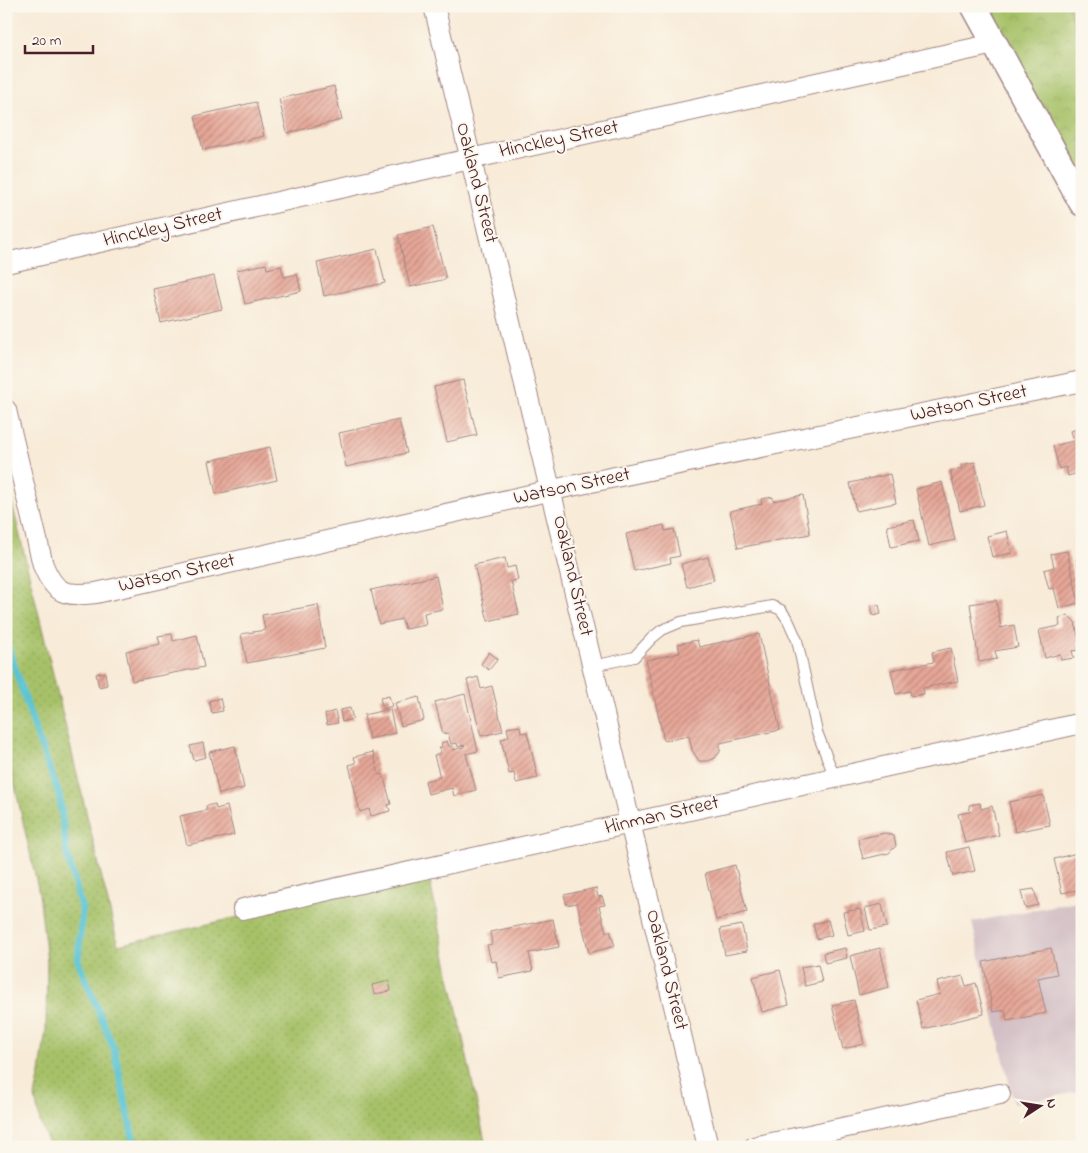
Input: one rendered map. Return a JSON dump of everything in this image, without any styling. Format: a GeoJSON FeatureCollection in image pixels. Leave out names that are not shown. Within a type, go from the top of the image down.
{"type":"FeatureCollection","features":[{"type":"Feature","properties":{"kind":"street","name":"Oakland Street"},"geometry":{"type":"LineString","coordinates":[[434,6],[552,490],[708,1147]]}},
{"type":"Feature","properties":{"kind":"street"},"geometry":{"type":"LineString","coordinates":[[974,6],[1082,203]]}},
{"type":"Feature","properties":{"kind":"street","name":"Hinckley Street"},"geometry":{"type":"LineString","coordinates":[[6,264],[470,159],[994,44]]}},
{"type":"Feature","properties":{"kind":"street","name":"Watson Street"},"geometry":{"type":"LineString","coordinates":[[6,410],[43,565],[49,581],[64,593],[79,595],[552,490],[1082,380]]}},
{"type":"Feature","properties":{"kind":"street","name":"Hinman Street"},"geometry":{"type":"LineString","coordinates":[[243,909],[1082,723]]}},
{"type":"Feature","properties":{"kind":"street"},"geometry":{"type":"LineString","coordinates":[[754,1147],[1000,1094]]}},
{"type":"Feature","properties":{"kind":"lane"},"geometry":{"type":"LineString","coordinates":[[593,666],[634,657],[662,630],[681,622],[772,606],[781,610],[797,640],[817,732],[835,778]]}},
{"type":"Feature","properties":{"kind":"shaded area"},"geometry":{"type":"Polygon","coordinates":[[[1082,900],[1082,1091],[1014,1104],[972,922],[1082,900]]]}},
{"type":"Feature","properties":{"kind":"green space"},"geometry":{"type":"Polygon","coordinates":[[[974,6],[1082,6],[1082,203],[974,6]]]}},
{"type":"Feature","properties":{"kind":"green space"},"geometry":{"type":"Polygon","coordinates":[[[1068,6],[1082,6],[1082,47],[1068,6]]]}},
{"type":"Feature","properties":{"kind":"green space"},"geometry":{"type":"Polygon","coordinates":[[[6,478],[118,945],[428,873],[486,1147],[50,1147],[40,1122],[35,1097],[46,1030],[47,961],[39,893],[6,746],[6,478]]]}},
{"type":"Feature","properties":{"kind":"building"},"geometry":{"type":"Polygon","coordinates":[[[334,86],[342,120],[287,133],[279,99],[334,86]]]}},
{"type":"Feature","properties":{"kind":"building"},"geometry":{"type":"Polygon","coordinates":[[[256,102],[264,136],[203,150],[195,116],[256,102]]]}},
{"type":"Feature","properties":{"kind":"building"},"geometry":{"type":"Polygon","coordinates":[[[433,227],[446,279],[410,287],[398,235],[433,227]]]}},
{"type":"Feature","properties":{"kind":"building"},"geometry":{"type":"Polygon","coordinates":[[[377,249],[385,283],[324,296],[317,263],[377,249]]]}},
{"type":"Feature","properties":{"kind":"building"},"geometry":{"type":"Polygon","coordinates":[[[266,264],[267,269],[281,266],[284,277],[297,274],[301,291],[245,304],[237,270],[266,264]]]}},
{"type":"Feature","properties":{"kind":"building"},"geometry":{"type":"Polygon","coordinates":[[[214,276],[222,309],[161,323],[153,289],[214,276]]]}},
{"type":"Feature","properties":{"kind":"building"},"geometry":{"type":"Polygon","coordinates":[[[463,380],[477,435],[447,442],[434,387],[463,380]]]}},
{"type":"Feature","properties":{"kind":"building"},"geometry":{"type":"Polygon","coordinates":[[[399,420],[407,453],[346,467],[339,433],[399,420]]]}},
{"type":"Feature","properties":{"kind":"building"},"geometry":{"type":"Polygon","coordinates":[[[1082,428],[1082,472],[1068,476],[1066,467],[1059,469],[1053,446],[1073,441],[1070,431],[1082,428]]]}},
{"type":"Feature","properties":{"kind":"building"},"geometry":{"type":"Polygon","coordinates":[[[270,447],[277,480],[216,494],[209,461],[270,447]]]}},
{"type":"Feature","properties":{"kind":"building"},"geometry":{"type":"Polygon","coordinates":[[[975,462],[984,505],[960,511],[950,471],[962,468],[961,465],[975,462]]]}},
{"type":"Feature","properties":{"kind":"building"},"geometry":{"type":"Polygon","coordinates":[[[890,474],[896,503],[856,511],[850,483],[890,474]]]}},
{"type":"Feature","properties":{"kind":"building"},"geometry":{"type":"Polygon","coordinates":[[[942,482],[955,540],[929,546],[916,489],[942,482]]]}},
{"type":"Feature","properties":{"kind":"building"},"geometry":{"type":"Polygon","coordinates":[[[803,495],[810,534],[738,548],[730,511],[762,504],[761,499],[773,497],[773,501],[803,495]]]}},
{"type":"Feature","properties":{"kind":"building"},"geometry":{"type":"Polygon","coordinates":[[[914,520],[919,541],[891,547],[887,526],[914,520]]]}},
{"type":"Feature","properties":{"kind":"building"},"geometry":{"type":"Polygon","coordinates":[[[664,525],[665,531],[674,529],[680,556],[670,558],[671,563],[634,571],[626,534],[664,525]]]}},
{"type":"Feature","properties":{"kind":"building"},"geometry":{"type":"Polygon","coordinates":[[[1007,531],[1012,553],[992,557],[987,536],[1007,531]]]}},
{"type":"Feature","properties":{"kind":"building"},"geometry":{"type":"Polygon","coordinates":[[[1067,551],[1079,603],[1059,608],[1054,588],[1049,589],[1044,570],[1054,567],[1051,554],[1067,551]]]}},
{"type":"Feature","properties":{"kind":"building"},"geometry":{"type":"Polygon","coordinates":[[[708,557],[714,580],[687,587],[681,564],[708,557]]]}},
{"type":"Feature","properties":{"kind":"building"},"geometry":{"type":"Polygon","coordinates":[[[1082,557],[1082,578],[1081,578],[1076,559],[1082,557]]]}},
{"type":"Feature","properties":{"kind":"building"},"geometry":{"type":"Polygon","coordinates":[[[505,558],[507,568],[515,566],[518,580],[511,581],[519,614],[488,621],[474,565],[505,558]]]}},
{"type":"Feature","properties":{"kind":"building"},"geometry":{"type":"Polygon","coordinates":[[[436,576],[443,609],[424,613],[426,625],[405,629],[402,619],[379,624],[371,590],[436,576]]]}},
{"type":"Feature","properties":{"kind":"building"},"geometry":{"type":"Polygon","coordinates":[[[996,600],[1001,628],[1014,625],[1018,647],[995,651],[997,659],[979,662],[970,604],[996,600]]]}},
{"type":"Feature","properties":{"kind":"building"},"geometry":{"type":"Polygon","coordinates":[[[318,605],[325,648],[247,663],[241,634],[265,630],[262,615],[318,605]]]}},
{"type":"Feature","properties":{"kind":"building"},"geometry":{"type":"Polygon","coordinates":[[[879,605],[881,614],[873,616],[871,606],[879,605]]]}},
{"type":"Feature","properties":{"kind":"building"},"geometry":{"type":"Polygon","coordinates":[[[1068,615],[1075,622],[1081,650],[1072,651],[1074,658],[1061,660],[1060,654],[1045,658],[1039,630],[1060,626],[1059,618],[1068,615]]]}},
{"type":"Feature","properties":{"kind":"building"},"geometry":{"type":"Polygon","coordinates":[[[172,634],[173,641],[197,635],[204,667],[132,681],[126,651],[160,644],[158,636],[172,634]]]}},
{"type":"Feature","properties":{"kind":"building"},"geometry":{"type":"Polygon","coordinates":[[[759,634],[780,730],[720,743],[720,752],[715,758],[708,761],[699,761],[692,750],[689,736],[664,741],[646,660],[680,653],[678,644],[697,640],[699,647],[759,634]]]}},
{"type":"Feature","properties":{"kind":"building"},"geometry":{"type":"Polygon","coordinates":[[[951,648],[958,681],[923,688],[924,694],[911,696],[910,691],[896,694],[891,670],[934,662],[932,652],[951,648]]]}},
{"type":"Feature","properties":{"kind":"building"},"geometry":{"type":"Polygon","coordinates":[[[489,652],[498,659],[489,670],[481,664],[489,652]]]}},
{"type":"Feature","properties":{"kind":"building"},"geometry":{"type":"Polygon","coordinates":[[[105,672],[107,685],[99,687],[96,674],[105,672]]]}},
{"type":"Feature","properties":{"kind":"building"},"geometry":{"type":"Polygon","coordinates":[[[478,677],[481,689],[492,686],[503,731],[481,736],[467,680],[478,677]]]}},
{"type":"Feature","properties":{"kind":"building"},"geometry":{"type":"Polygon","coordinates":[[[465,694],[478,751],[466,754],[476,790],[454,796],[452,788],[428,794],[425,781],[440,777],[434,755],[441,753],[439,748],[442,747],[441,743],[447,741],[453,750],[465,747],[464,745],[458,747],[457,743],[451,744],[448,733],[443,734],[435,702],[465,694]]]}},
{"type":"Feature","properties":{"kind":"building"},"geometry":{"type":"Polygon","coordinates":[[[389,696],[392,706],[383,709],[380,698],[389,696]]]}},
{"type":"Feature","properties":{"kind":"building"},"geometry":{"type":"Polygon","coordinates":[[[419,697],[424,720],[401,726],[395,703],[419,697]]]}},
{"type":"Feature","properties":{"kind":"building"},"geometry":{"type":"Polygon","coordinates":[[[220,698],[223,711],[212,713],[209,701],[220,698]]]}},
{"type":"Feature","properties":{"kind":"building"},"geometry":{"type":"Polygon","coordinates":[[[350,708],[353,719],[342,722],[340,710],[350,708]]]}},
{"type":"Feature","properties":{"kind":"building"},"geometry":{"type":"Polygon","coordinates":[[[390,709],[395,733],[369,739],[364,715],[390,709]]]}},
{"type":"Feature","properties":{"kind":"building"},"geometry":{"type":"Polygon","coordinates":[[[335,711],[338,723],[327,725],[325,714],[335,711]]]}},
{"type":"Feature","properties":{"kind":"building"},"geometry":{"type":"Polygon","coordinates":[[[520,726],[521,733],[527,732],[538,778],[516,783],[514,773],[509,774],[501,739],[509,737],[507,728],[520,726]]]}},
{"type":"Feature","properties":{"kind":"building"},"geometry":{"type":"Polygon","coordinates":[[[203,743],[206,757],[194,760],[190,746],[203,743]]]}},
{"type":"Feature","properties":{"kind":"building"},"geometry":{"type":"Polygon","coordinates":[[[235,746],[244,788],[219,794],[209,752],[235,746]]]}},
{"type":"Feature","properties":{"kind":"building"},"geometry":{"type":"Polygon","coordinates":[[[373,752],[379,775],[383,774],[391,804],[388,805],[390,811],[371,816],[369,809],[360,812],[349,765],[356,763],[354,757],[373,752]]]}},
{"type":"Feature","properties":{"kind":"building"},"geometry":{"type":"Polygon","coordinates":[[[1043,795],[1050,825],[1015,832],[1009,802],[1043,795]]]}},
{"type":"Feature","properties":{"kind":"building"},"geometry":{"type":"Polygon","coordinates":[[[980,803],[981,809],[992,806],[999,835],[965,843],[958,814],[970,812],[969,805],[980,803]]]}},
{"type":"Feature","properties":{"kind":"building"},"geometry":{"type":"Polygon","coordinates":[[[215,804],[216,809],[227,806],[234,835],[187,845],[180,816],[207,810],[206,806],[215,804]]]}},
{"type":"Feature","properties":{"kind":"building"},"geometry":{"type":"Polygon","coordinates":[[[885,833],[894,836],[896,846],[889,853],[863,859],[858,839],[885,833]]]}},
{"type":"Feature","properties":{"kind":"building"},"geometry":{"type":"Polygon","coordinates":[[[969,847],[975,871],[953,876],[947,852],[969,847]]]}},
{"type":"Feature","properties":{"kind":"building"},"geometry":{"type":"Polygon","coordinates":[[[1081,852],[1082,889],[1062,893],[1054,859],[1081,852]]]}},
{"type":"Feature","properties":{"kind":"building"},"geometry":{"type":"Polygon","coordinates":[[[735,865],[747,912],[716,920],[705,873],[735,865]]]}},
{"type":"Feature","properties":{"kind":"building"},"geometry":{"type":"Polygon","coordinates":[[[596,888],[598,897],[602,896],[605,905],[599,906],[606,932],[610,931],[615,946],[589,953],[577,903],[567,905],[564,895],[596,888]]]}},
{"type":"Feature","properties":{"kind":"building"},"geometry":{"type":"Polygon","coordinates":[[[1034,889],[1038,905],[1025,908],[1021,891],[1034,889]]]}},
{"type":"Feature","properties":{"kind":"building"},"geometry":{"type":"Polygon","coordinates":[[[882,904],[887,927],[870,930],[865,908],[882,904]]]}},
{"type":"Feature","properties":{"kind":"building"},"geometry":{"type":"Polygon","coordinates":[[[860,909],[865,931],[848,935],[843,912],[860,909]]]}},
{"type":"Feature","properties":{"kind":"building"},"geometry":{"type":"Polygon","coordinates":[[[553,919],[559,947],[529,953],[533,971],[499,978],[496,961],[491,962],[487,945],[492,944],[490,932],[553,919]]]}},
{"type":"Feature","properties":{"kind":"building"},"geometry":{"type":"Polygon","coordinates":[[[828,920],[832,935],[817,939],[813,924],[828,920]]]}},
{"type":"Feature","properties":{"kind":"building"},"geometry":{"type":"Polygon","coordinates":[[[742,925],[747,951],[725,955],[720,929],[742,925]]]}},
{"type":"Feature","properties":{"kind":"building"},"geometry":{"type":"Polygon","coordinates":[[[845,948],[847,958],[825,963],[823,953],[845,948]]]}},
{"type":"Feature","properties":{"kind":"building"},"geometry":{"type":"Polygon","coordinates":[[[880,948],[889,987],[859,995],[850,956],[880,948]]]}},
{"type":"Feature","properties":{"kind":"building"},"geometry":{"type":"Polygon","coordinates":[[[1051,948],[1057,974],[1038,978],[1046,1013],[1007,1021],[1005,1010],[993,1012],[983,962],[1051,948]]]}},
{"type":"Feature","properties":{"kind":"building"},"geometry":{"type":"Polygon","coordinates":[[[818,964],[822,982],[805,986],[801,967],[818,964]]]}},
{"type":"Feature","properties":{"kind":"building"},"geometry":{"type":"Polygon","coordinates":[[[780,970],[789,1005],[762,1012],[753,977],[780,970]]]}},
{"type":"Feature","properties":{"kind":"building"},"geometry":{"type":"Polygon","coordinates":[[[963,976],[966,986],[976,983],[984,1014],[923,1029],[916,1000],[940,994],[937,982],[963,976]]]}},
{"type":"Feature","properties":{"kind":"building"},"geometry":{"type":"Polygon","coordinates":[[[389,981],[391,991],[374,994],[372,985],[389,981]]]}},
{"type":"Feature","properties":{"kind":"building"},"geometry":{"type":"Polygon","coordinates":[[[854,1000],[864,1044],[843,1049],[832,1005],[854,1000]]]}},
{"type":"Feature","properties":{"kind":"waterway"},"geometry":{"type":"LineString","coordinates":[[6,641],[38,738],[59,794],[67,854],[82,910],[78,961],[114,1049],[135,1147]]}}]}
